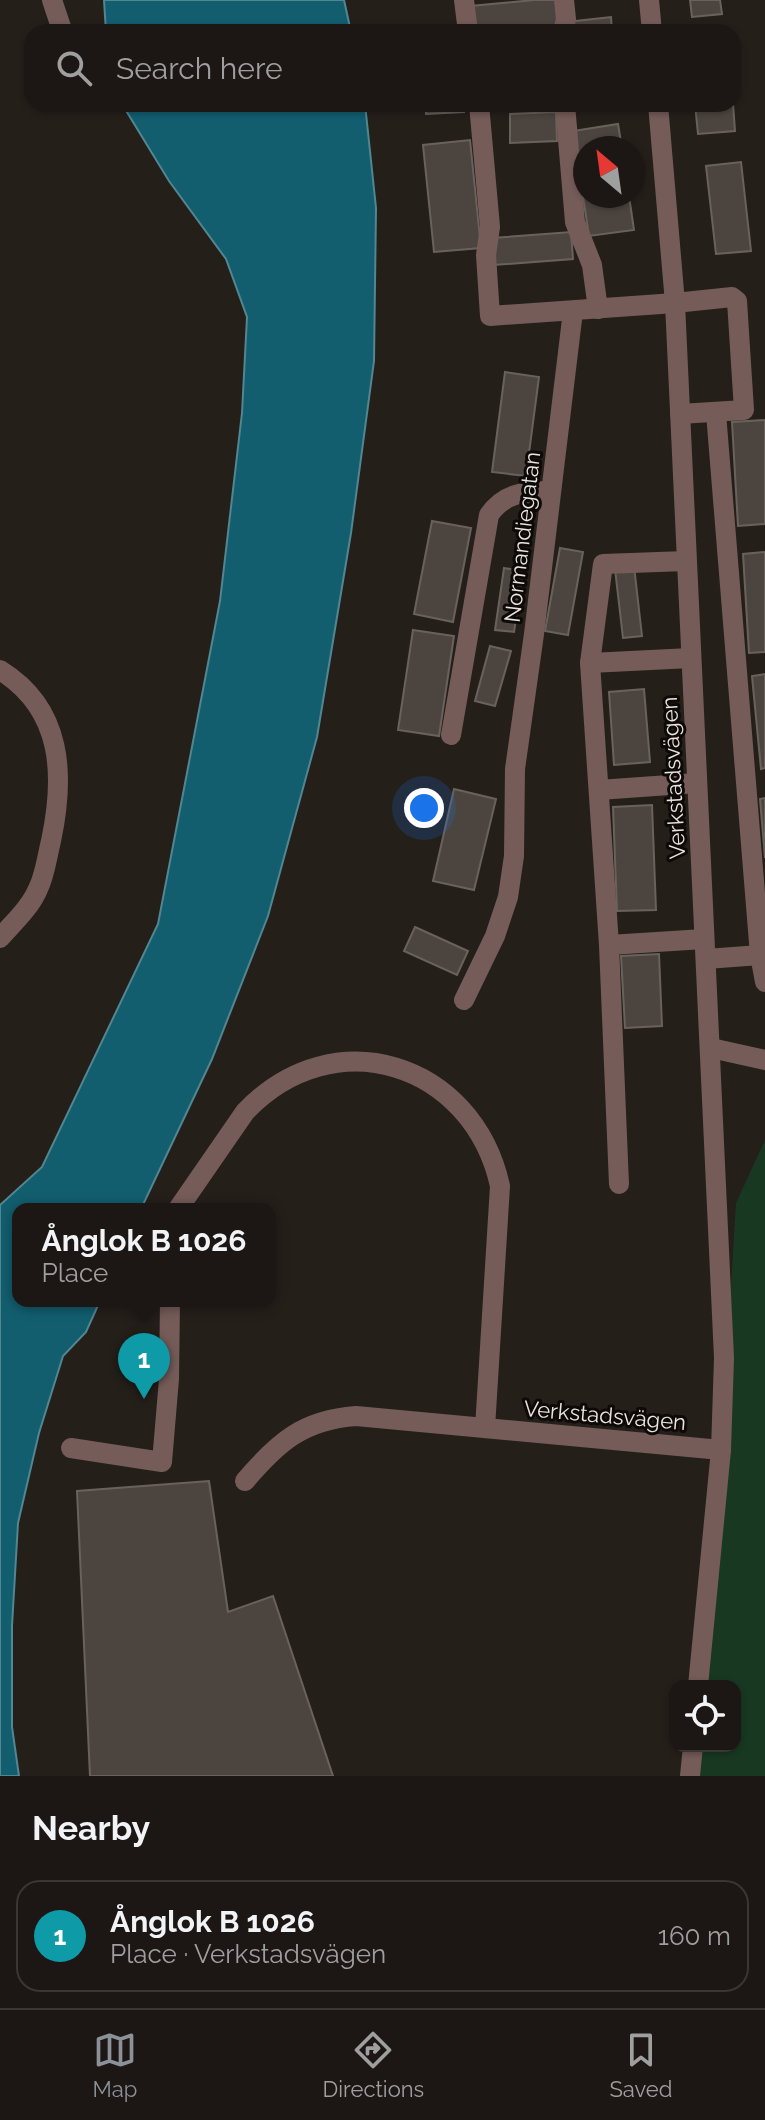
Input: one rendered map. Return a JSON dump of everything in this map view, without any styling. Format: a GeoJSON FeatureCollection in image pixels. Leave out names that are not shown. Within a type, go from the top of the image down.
{"type":"FeatureCollection","features":[{"type":"Feature","properties":{"kind":"street"},"geometry":{"type":"LineString","coordinates":[[52,0],[60,24]]}},
{"type":"Feature","properties":{"kind":"street"},"geometry":{"type":"LineString","coordinates":[[464,0],[467,24]]}},
{"type":"Feature","properties":{"kind":"street"},"geometry":{"type":"LineString","coordinates":[[564,0],[565,24]]}},
{"type":"Feature","properties":{"kind":"street"},"geometry":{"type":"LineString","coordinates":[[649,0],[651,24]]}},
{"type":"Feature","properties":{"kind":"street"},"geometry":{"type":"LineString","coordinates":[[480,112],[490,227],[486,255],[490,316],[732,297],[737,301],[744,410]]}},
{"type":"Feature","properties":{"kind":"street"},"geometry":{"type":"LineString","coordinates":[[566,112],[575,222],[592,265],[598,309]]}},
{"type":"Feature","properties":{"kind":"street","name":"Verkstadsvägen"},"geometry":{"type":"LineString","coordinates":[[659,112],[675,303],[724,1358],[721,1450],[699,1680]]}},
{"type":"Feature","properties":{"kind":"street","name":"Normandiegatan"},"geometry":{"type":"LineString","coordinates":[[464,1000],[495,936],[508,897],[514,856],[515,769],[573,311]]}},
{"type":"Feature","properties":{"kind":"street"},"geometry":{"type":"LineString","coordinates":[[680,414],[765,409]]}},
{"type":"Feature","properties":{"kind":"street"},"geometry":{"type":"LineString","coordinates":[[716,413],[760,955],[765,982]]}},
{"type":"Feature","properties":{"kind":"street"},"geometry":{"type":"LineString","coordinates":[[451,735],[489,515],[512,495],[551,491]]}},
{"type":"Feature","properties":{"kind":"street"},"geometry":{"type":"LineString","coordinates":[[619,1184],[609,945],[590,663],[603,564],[686,561]]}},
{"type":"Feature","properties":{"kind":"street"},"geometry":{"type":"LineString","coordinates":[[590,663],[691,658]]}},
{"type":"Feature","properties":{"kind":"street"},"geometry":{"type":"LineString","coordinates":[[0,670],[20,683],[35,699],[50,730],[57,757],[58,791],[39,889],[0,938]]}},
{"type":"Feature","properties":{"kind":"street"},"geometry":{"type":"LineString","coordinates":[[599,790],[697,783]]}},
{"type":"Feature","properties":{"kind":"street"},"geometry":{"type":"LineString","coordinates":[[609,945],[760,955]]}},
{"type":"Feature","properties":{"kind":"street"},"geometry":{"type":"LineString","coordinates":[[711,1048],[765,1060]]}},
{"type":"Feature","properties":{"kind":"street"},"geometry":{"type":"LineString","coordinates":[[182,1203],[245,1112],[263,1094],[286,1079],[317,1066],[367,1062],[404,1069],[434,1084],[458,1103],[478,1128],[492,1154],[500,1186],[485,1428]]}},
{"type":"Feature","properties":{"kind":"street"},"geometry":{"type":"LineString","coordinates":[[71,1448],[162,1462],[169,1379],[170,1307]]}},
{"type":"Feature","properties":{"kind":"street","name":"Verkstadsvägen"},"geometry":{"type":"LineString","coordinates":[[245,1481],[269,1453],[303,1428],[356,1416],[721,1450]]}},
{"type":"Feature","properties":{"kind":"street"},"geometry":{"type":"LineString","coordinates":[[690,1776],[692,1752]]}},
{"type":"Feature","properties":{"kind":"green space"},"geometry":{"type":"Polygon","coordinates":[[[765,1140],[765,1776],[691,1776],[693,1752],[741,1752],[741,1680],[701,1680],[721,1450],[736,1203],[765,1140]]]}},
{"type":"Feature","properties":{"kind":"water"},"geometry":{"type":"Polygon","coordinates":[[[104,0],[344,0],[349,24],[106,24],[104,0]]]}},
{"type":"Feature","properties":{"kind":"water"},"geometry":{"type":"Polygon","coordinates":[[[127,112],[366,112],[376,208],[374,361],[351,533],[317,737],[268,916],[212,1059],[144,1203],[12,1203],[12,1307],[97,1307],[86,1332],[63,1356],[39,1433],[18,1523],[12,1626],[12,1727],[19,1776],[0,1776],[0,1205],[42,1167],[158,924],[220,601],[242,413],[247,317],[226,259],[169,181],[127,112]]]}},
{"type":"Feature","properties":{"kind":"building"},"geometry":{"type":"Polygon","coordinates":[[[556,0],[558,24],[472,24],[471,6],[556,0]]]}},
{"type":"Feature","properties":{"kind":"building"},"geometry":{"type":"Polygon","coordinates":[[[690,0],[720,0],[722,14],[692,17],[690,0]]]}},
{"type":"Feature","properties":{"kind":"building"},"geometry":{"type":"Polygon","coordinates":[[[611,17],[611,24],[567,24],[611,17]]]}},
{"type":"Feature","properties":{"kind":"building"},"geometry":{"type":"Polygon","coordinates":[[[556,112],[557,141],[510,143],[510,114],[556,112]]]}},
{"type":"Feature","properties":{"kind":"building"},"geometry":{"type":"Polygon","coordinates":[[[696,112],[734,112],[735,131],[698,134],[696,112]]]}},
{"type":"Feature","properties":{"kind":"building"},"geometry":{"type":"Polygon","coordinates":[[[618,124],[620,136],[574,136],[573,131],[618,124]]]}},
{"type":"Feature","properties":{"kind":"building"},"geometry":{"type":"Polygon","coordinates":[[[470,140],[481,248],[434,252],[423,145],[470,140]]]}},
{"type":"Feature","properties":{"kind":"building"},"geometry":{"type":"Polygon","coordinates":[[[741,162],[751,251],[716,254],[706,166],[741,162]]]}},
{"type":"Feature","properties":{"kind":"building"},"geometry":{"type":"Polygon","coordinates":[[[585,208],[631,208],[634,230],[589,236],[585,208]]]}},
{"type":"Feature","properties":{"kind":"building"},"geometry":{"type":"Polygon","coordinates":[[[571,232],[573,259],[494,265],[492,238],[571,232]]]}},
{"type":"Feature","properties":{"kind":"building"},"geometry":{"type":"Polygon","coordinates":[[[505,372],[539,377],[526,476],[492,472],[505,372]]]}},
{"type":"Feature","properties":{"kind":"building"},"geometry":{"type":"Polygon","coordinates":[[[765,420],[765,524],[738,526],[732,422],[765,420]]]}},
{"type":"Feature","properties":{"kind":"building"},"geometry":{"type":"Polygon","coordinates":[[[432,521],[471,528],[453,622],[414,614],[432,521]]]}},
{"type":"Feature","properties":{"kind":"building"},"geometry":{"type":"Polygon","coordinates":[[[560,548],[583,552],[568,635],[545,631],[560,548]]]}},
{"type":"Feature","properties":{"kind":"building"},"geometry":{"type":"Polygon","coordinates":[[[765,552],[765,652],[749,653],[743,554],[765,552]]]}},
{"type":"Feature","properties":{"kind":"building"},"geometry":{"type":"Polygon","coordinates":[[[634,566],[642,636],[623,638],[615,569],[634,566]]]}},
{"type":"Feature","properties":{"kind":"building"},"geometry":{"type":"Polygon","coordinates":[[[504,568],[523,571],[514,632],[495,630],[504,568]]]}},
{"type":"Feature","properties":{"kind":"building"},"geometry":{"type":"Polygon","coordinates":[[[413,630],[454,636],[439,736],[398,730],[413,630]]]}},
{"type":"Feature","properties":{"kind":"building"},"geometry":{"type":"Polygon","coordinates":[[[490,646],[511,651],[495,706],[475,701],[490,646]]]}},
{"type":"Feature","properties":{"kind":"building"},"geometry":{"type":"Polygon","coordinates":[[[765,674],[765,768],[761,769],[752,676],[765,674]]]}},
{"type":"Feature","properties":{"kind":"building"},"geometry":{"type":"Polygon","coordinates":[[[644,689],[650,762],[614,765],[609,692],[644,689]]]}},
{"type":"Feature","properties":{"kind":"building"},"geometry":{"type":"Polygon","coordinates":[[[454,789],[496,799],[474,890],[433,881],[454,789]]]}},
{"type":"Feature","properties":{"kind":"building"},"geometry":{"type":"Polygon","coordinates":[[[765,798],[765,858],[760,799],[765,798]]]}},
{"type":"Feature","properties":{"kind":"building"},"geometry":{"type":"Polygon","coordinates":[[[652,805],[656,910],[617,911],[613,807],[652,805]]]}},
{"type":"Feature","properties":{"kind":"building"},"geometry":{"type":"Polygon","coordinates":[[[415,927],[468,951],[457,975],[404,951],[415,927]]]}},
{"type":"Feature","properties":{"kind":"building"},"geometry":{"type":"Polygon","coordinates":[[[659,954],[662,1026],[625,1028],[621,956],[659,954]]]}},
{"type":"Feature","properties":{"kind":"building"},"geometry":{"type":"Polygon","coordinates":[[[209,1481],[228,1612],[273,1596],[333,1776],[90,1776],[77,1491],[209,1481]]]}},
{"type":"Feature","properties":{"kind":"place","name":"Ånglok B 1026"},"geometry":{"type":"Point","coordinates":[144,1399]}}]}
